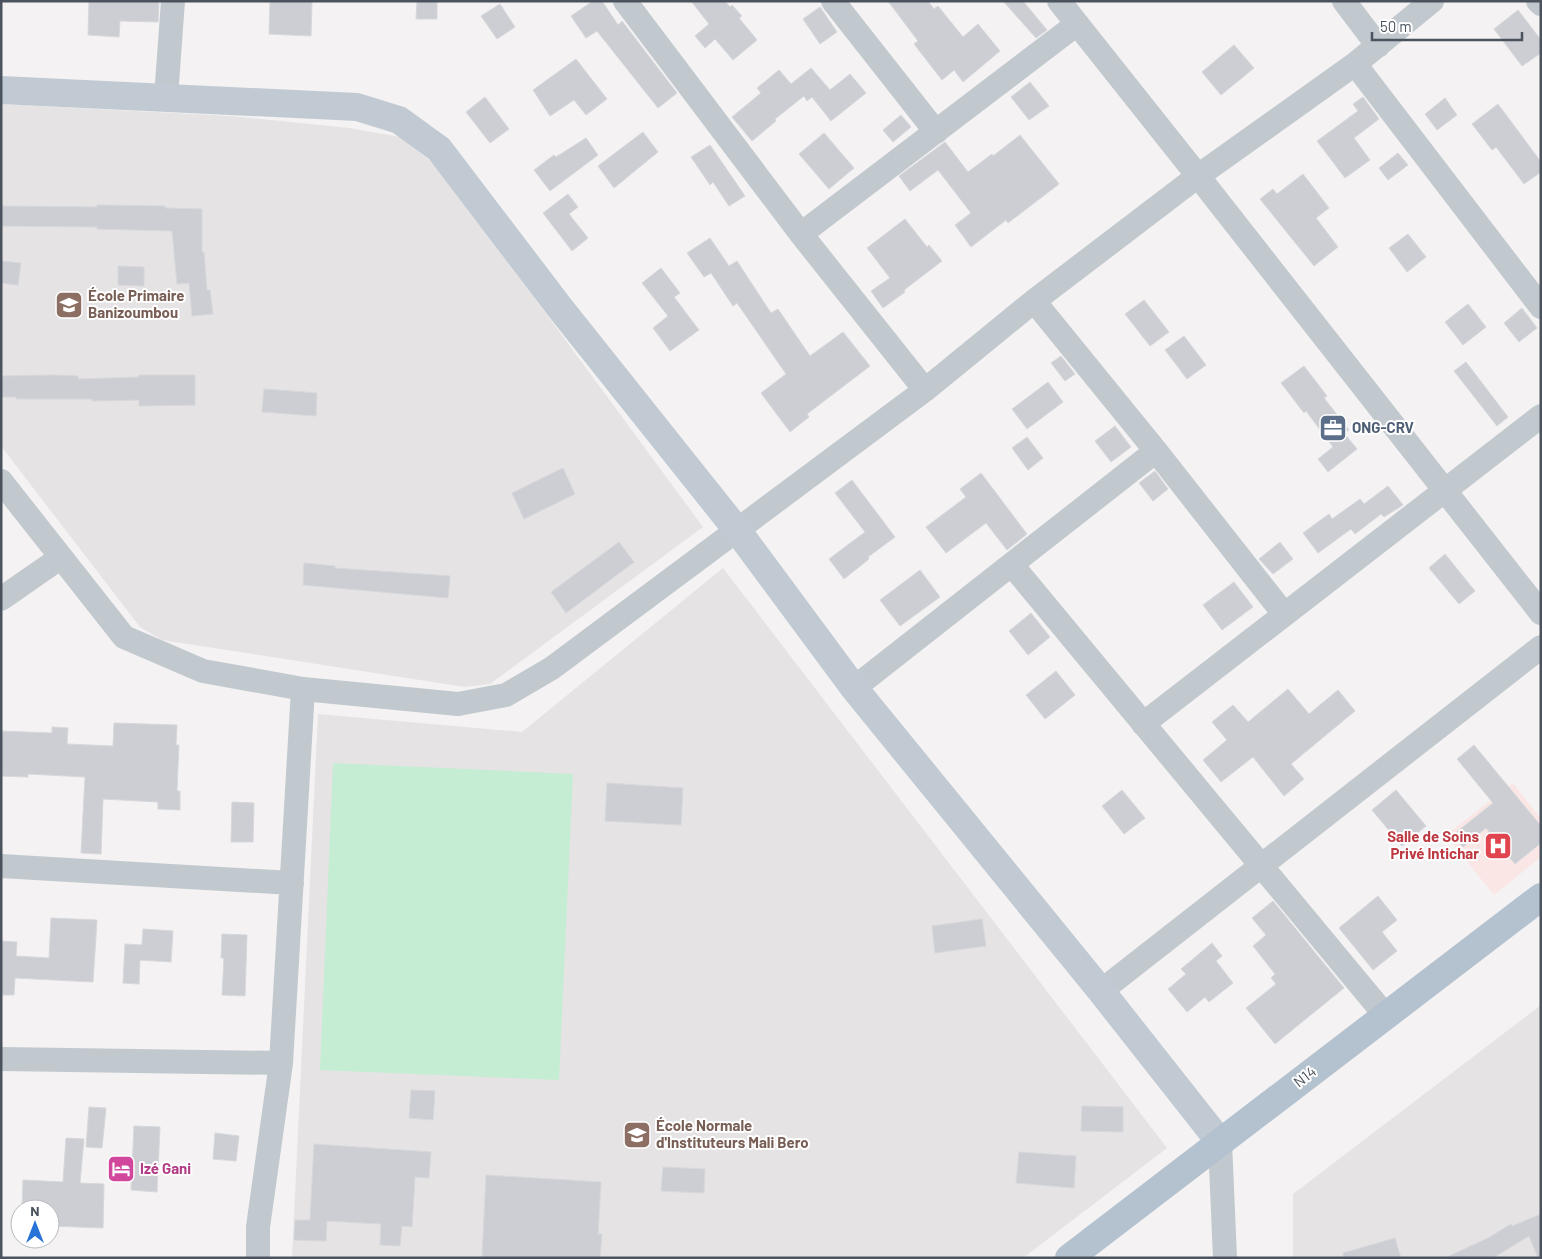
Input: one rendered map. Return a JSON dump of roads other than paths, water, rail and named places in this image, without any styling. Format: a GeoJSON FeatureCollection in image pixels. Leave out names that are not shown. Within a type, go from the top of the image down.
{"type":"FeatureCollection","features":[{"type":"Feature","properties":{"kind":"main road","name":"N14"},"geometry":{"type":"LineString","coordinates":[[1069,1258],[1541,897]]}},
{"type":"Feature","properties":{"kind":"street"},"geometry":{"type":"LineString","coordinates":[[166,97],[173,1]]}},
{"type":"Feature","properties":{"kind":"street"},"geometry":{"type":"LineString","coordinates":[[625,1],[801,234],[925,390]]}},
{"type":"Feature","properties":{"kind":"street"},"geometry":{"type":"LineString","coordinates":[[832,1],[936,132]]}},
{"type":"Feature","properties":{"kind":"street"},"geometry":{"type":"LineString","coordinates":[[1058,1],[1541,613]]}},
{"type":"Feature","properties":{"kind":"street"},"geometry":{"type":"LineString","coordinates":[[1344,1],[1378,46]]}},
{"type":"Feature","properties":{"kind":"street"},"geometry":{"type":"LineString","coordinates":[[1,481],[124,637],[203,671],[303,689],[458,704],[506,695],[552,668],[925,390],[1034,301],[1198,176],[1355,64],[1432,1]]}},
{"type":"Feature","properties":{"kind":"street"},"geometry":{"type":"LineString","coordinates":[[801,234],[1077,24]]}},
{"type":"Feature","properties":{"kind":"street"},"geometry":{"type":"LineString","coordinates":[[1355,64],[1541,307]]}},
{"type":"Feature","properties":{"kind":"street"},"geometry":{"type":"LineString","coordinates":[[1,90],[357,107],[399,120],[438,149],[560,308],[737,530],[854,688],[1101,991],[1220,1142],[1225,1258]]}},
{"type":"Feature","properties":{"kind":"street"},"geometry":{"type":"LineString","coordinates":[[1034,301],[1156,451],[1284,614]]}},
{"type":"Feature","properties":{"kind":"street"},"geometry":{"type":"LineString","coordinates":[[1143,724],[1541,416]]}},
{"type":"Feature","properties":{"kind":"street"},"geometry":{"type":"LineString","coordinates":[[854,688],[1156,451]]}},
{"type":"Feature","properties":{"kind":"street"},"geometry":{"type":"LineString","coordinates":[[1,599],[60,558]]}},
{"type":"Feature","properties":{"kind":"street"},"geometry":{"type":"LineString","coordinates":[[1012,565],[1386,1015]]}},
{"type":"Feature","properties":{"kind":"street"},"geometry":{"type":"LineString","coordinates":[[1101,991],[1541,647]]}},
{"type":"Feature","properties":{"kind":"street"},"geometry":{"type":"LineString","coordinates":[[258,1258],[258,1226],[281,1063],[303,689]]}},
{"type":"Feature","properties":{"kind":"street"},"geometry":{"type":"LineString","coordinates":[[1,866],[292,883]]}},
{"type":"Feature","properties":{"kind":"street"},"geometry":{"type":"LineString","coordinates":[[1,1060],[281,1063]]}},
{"type":"Feature","properties":{"kind":"place","name":"École Primaire Banizoumbou"},"geometry":{"type":"Point","coordinates":[69,305]}},
{"type":"Feature","properties":{"kind":"place","name":"ONG-CRV"},"geometry":{"type":"Point","coordinates":[1333,428]}},
{"type":"Feature","properties":{"kind":"place","name":"Salle de Soins Privé Intichar"},"geometry":{"type":"Point","coordinates":[1498,846]}},
{"type":"Feature","properties":{"kind":"place","name":"École Normale d'Instituteurs Mali Bero"},"geometry":{"type":"Point","coordinates":[637,1135]}},
{"type":"Feature","properties":{"kind":"place","name":"Izé Gani"},"geometry":{"type":"Point","coordinates":[121,1169]}}]}
